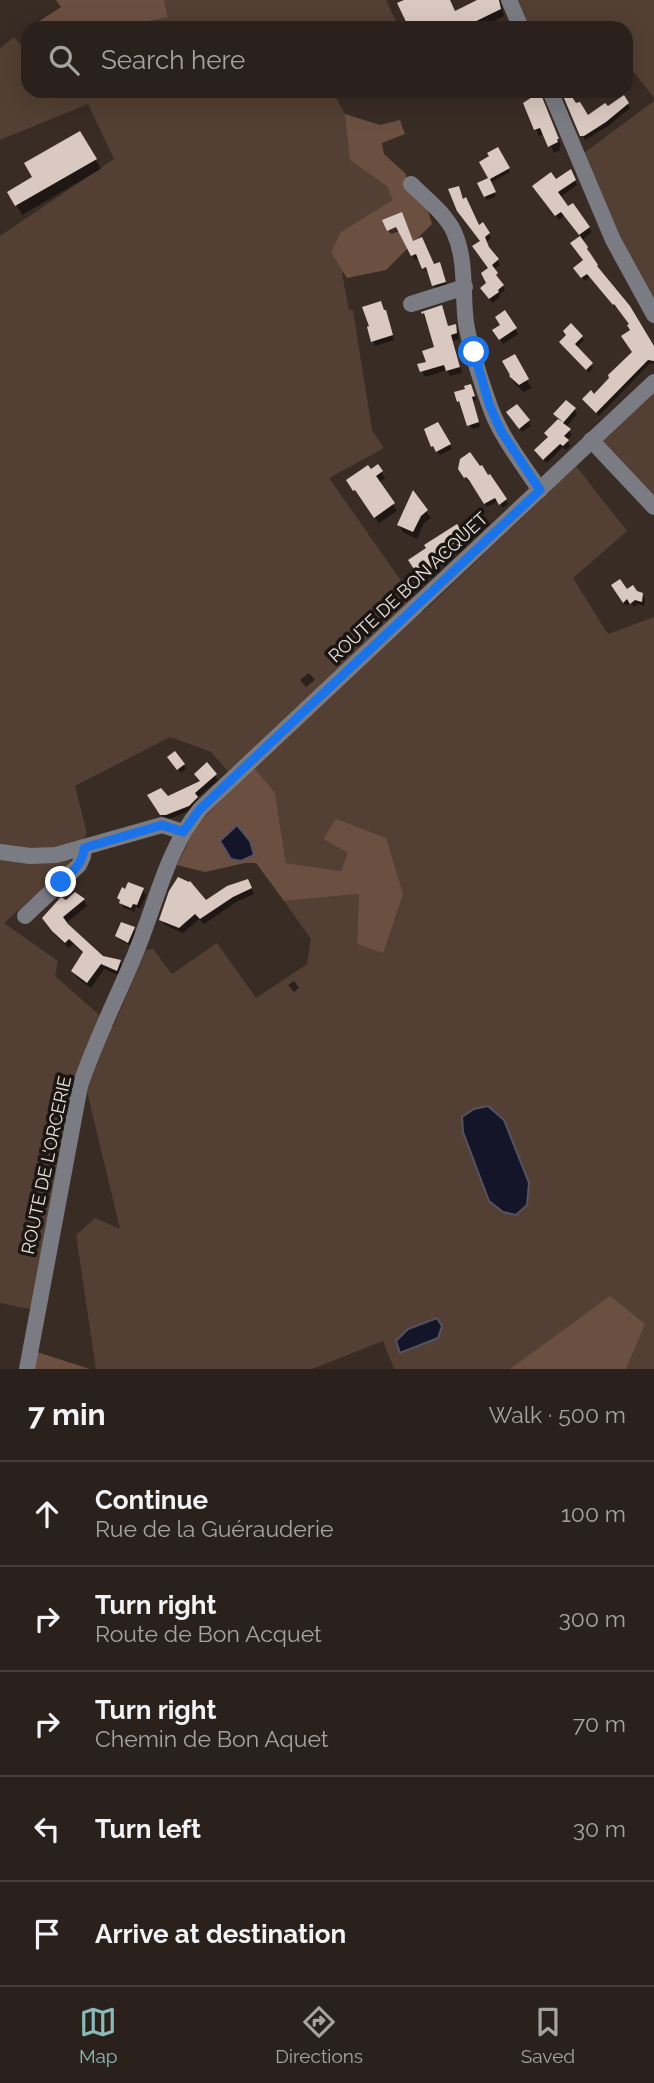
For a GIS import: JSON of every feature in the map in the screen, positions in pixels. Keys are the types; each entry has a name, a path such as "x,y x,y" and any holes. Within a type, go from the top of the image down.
{"street":[{"path":"509,0 518,21"},
{"path":"553,98 613,240 654,315"},
{"path":"411,184 441,214 453,231 465,287 466,323 489,404 501,431 540,490"},
{"path":"411,304 465,287"},
{"name":"ROUTE DE BON ACQUET","path":"186,826 200,809 654,382"},
{"path":"591,440 654,507"},
{"path":"0,852 30,856 56,855 162,825 186,826"},
{"name":"ROUTE DE L'ORCERIE","path":"27,1369 80,1086 91,1052 134,957 186,826"},
{"path":"25,916 79,865 84,848"}],"shaded area":[{"path":"56,0 164,0 168,17 150,21 40,21 61,7"},
{"path":"164,0 386,0 396,21 150,21 168,17"},
{"path":"516,0 654,0 654,98 633,71 633,21 525,21"},
{"path":"14,37 21,46 21,98 336,98 360,136 417,204 376,262 342,273 349,310 353,310 372,430 384,448 329,478 423,612 576,466 627,531 573,578 608,634 654,617 654,1369 394,1369 383,1341 312,1369 96,1369 76,1235 95,1218 120,1229 80,1062 44,1312 0,1303 0,236 114,159 88,104 0,140 0,48","holes":["170,737 211,752 238,783 275,793 286,863 341,871 349,853 323,839 337,819 403,894 357,944 359,894 284,901 311,939 307,964 256,998 217,943 172,974 153,949 146,950 113,1027 55,976 58,961 4,923 65,869 87,833 75,786"]},
{"path":"654,101 654,302 606,211 584,153"},
{"path":"345,114 380,125 400,120 405,134 382,143 384,154 406,174 406,190 427,208 432,224 386,270 347,278 331,252 341,232 393,200 387,186 350,160"},
{"path":"654,392 654,498 602,441"},
{"path":"254,768 275,793 286,863 341,871 348,853 323,839 336,819 386,838 403,894 383,953 357,944 359,894 284,901 256,863 205,872 177,865 197,824"},
{"path":"237,825 250,841 254,855 241,861 231,859 220,841"},
{"path":"488,1106 504,1120 529,1183 527,1205 516,1215 503,1212 489,1201 463,1132 462,1117 474,1109"},
{"path":"610,1296 645,1324 626,1369 510,1369"},
{"path":"437,1318 442,1326 438,1338 400,1353 396,1341 408,1329"},
{"path":"37,1352 90,1369 35,1369"}],"building":[{"path":"404,0 450,0 455,11 477,0 499,0 501,9 476,21 406,21 397,3"},
{"path":"531,98 542,98 558,142 548,147 540,128 534,130 523,103"},
{"path":"564,98 573,98 576,103 580,102 588,115 605,103 608,106 620,98 626,98 629,103 606,122 580,136"},
{"path":"80,131 97,159 15,206 7,192 32,177 24,163"},
{"path":"498,147 510,168 490,179 496,192 484,197 477,183 488,178 479,162 489,156 487,153"},
{"path":"571,169 576,180 558,192 568,206 573,203 590,227 579,235 561,212 555,216 532,186 551,172 556,179"},
{"path":"459,186 463,199 466,197 479,225 483,222 490,233 485,237 499,259 492,265 504,285 489,299 480,288 486,283 481,273 488,268 472,246 480,241 457,211 448,189"},
{"path":"402,212 413,241 422,237 434,264 440,262 446,282 432,286 426,267 422,269 416,254 411,256 396,227 387,231 382,220"},
{"path":"580,236 597,266 630,306 654,346 654,361 648,360 596,413 582,399 591,390 594,394 609,378 608,375 632,352 621,336 630,330 627,325 629,324 587,274 581,278 573,268 583,260 570,243"},
{"path":"381,301 393,335 371,342 362,307"},
{"path":"442,305 448,326 456,324 457,333 451,335 460,367 446,371 444,365 420,372 417,364 426,362 422,351 434,347 424,313 421,312"},
{"path":"505,310 517,328 499,340 492,330 500,325 495,317"},
{"path":"571,323 583,336 575,344 593,363 586,370 559,342 566,335 563,331"},
{"path":"515,354 529,379 519,385 509,376 502,361"},
{"path":"471,384 479,422 467,426 454,392"},
{"path":"566,400 576,408 563,423 571,429 564,436 569,440 563,446 560,444 543,460 534,450 548,437 544,433 558,419 563,422 553,414"},
{"path":"517,404 530,420 519,429 506,412"},
{"path":"438,422 451,444 436,452 433,446 431,447 424,429"},
{"path":"470,452 488,475 490,474 507,499 499,505 495,498 484,504 469,480 464,478 458,469 460,459"},
{"path":"378,464 383,471 376,476 395,503 374,518 346,480 368,465 371,469"},
{"path":"413,490 428,510 421,516 413,532 397,525"},
{"path":"457,524 466,538 431,564 434,568 420,578 408,560 426,548 424,545"},
{"path":"620,579 627,589 633,585 637,591 643,593 642,602 635,600 630,604 627,599 623,603 611,585"},
{"path":"175,751 185,764 177,770 167,757"},
{"path":"207,762 217,774 195,793 198,797 189,806 160,815 147,795 161,788 168,796 200,781 194,774"},
{"path":"178,877 190,881 206,900 227,886 248,879 252,888 200,919 195,914 179,928 159,920 169,891"},
{"path":"128,882 144,888 137,905 133,904 131,908 119,903 117,898 122,887 125,889"},
{"path":"75,892 85,899 63,917 103,956 121,960 117,971 101,964 87,983 71,971 83,952 69,939 65,943 42,918 61,897 66,900"},
{"path":"121,922 135,927 128,943 115,936"}],"route":[{"path":"61,882 79,865 84,848 162,825 183,832 200,809 540,490 501,431 489,404 474,352"}]}
